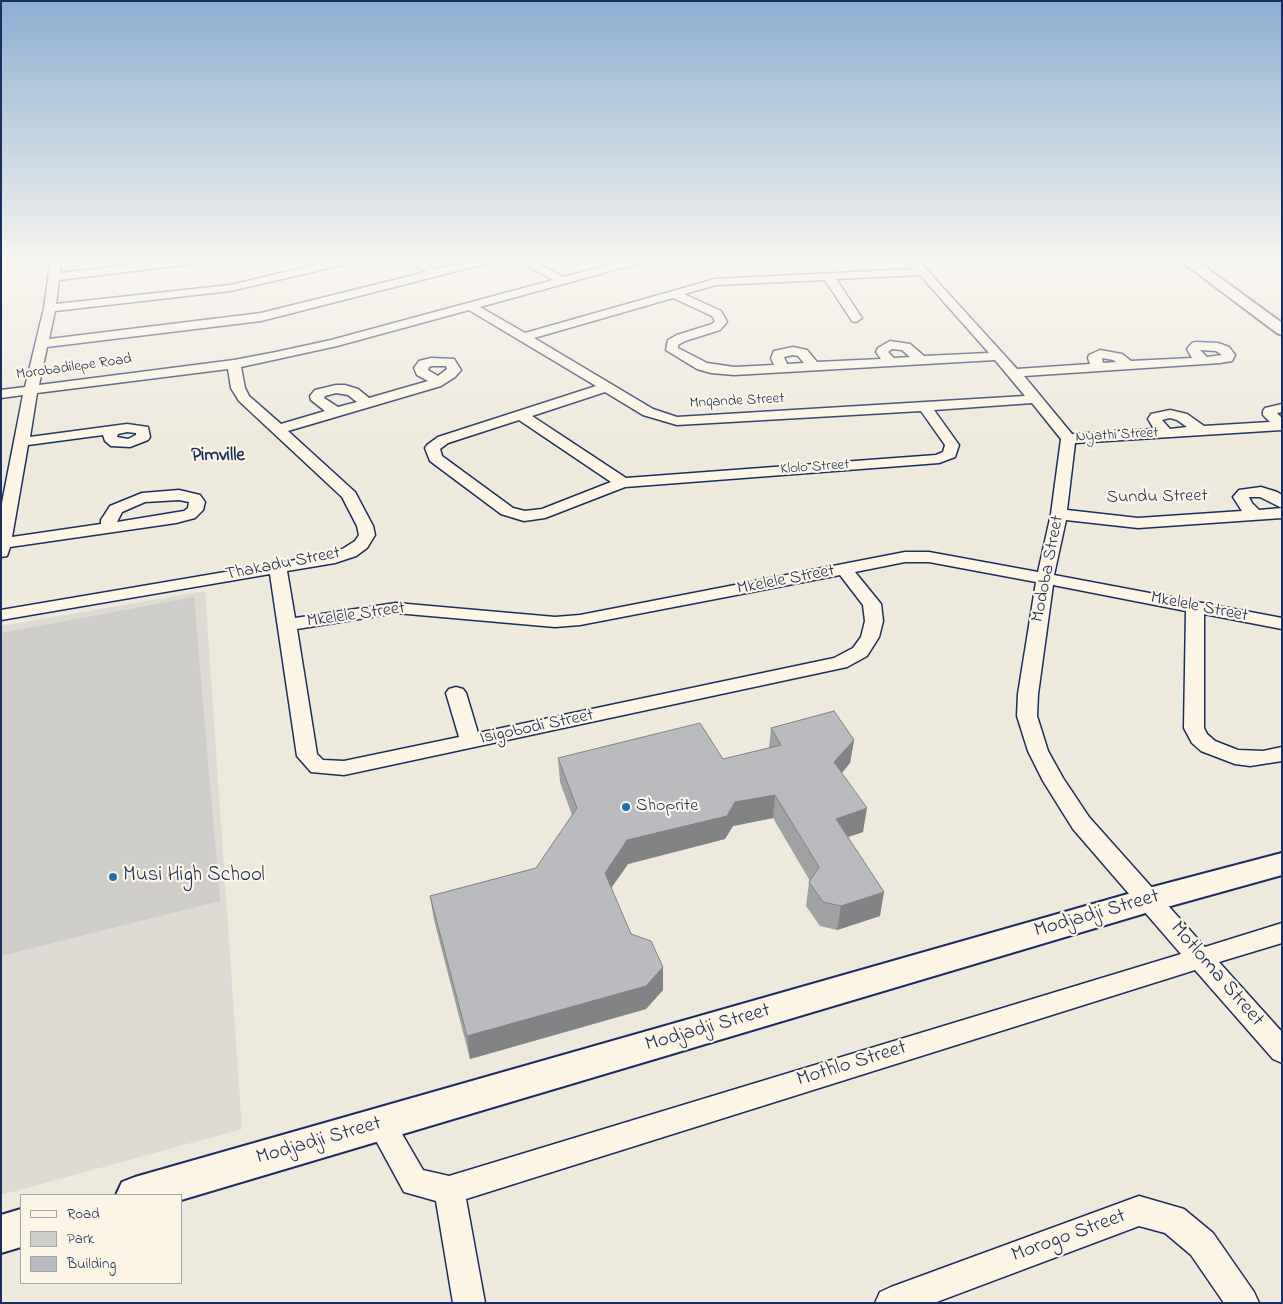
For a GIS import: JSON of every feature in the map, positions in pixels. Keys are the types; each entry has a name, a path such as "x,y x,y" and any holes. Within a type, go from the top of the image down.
{"street":[{"path":"48,319 31,390 2,548 110,527 189,515 195,510 197,502 194,498 179,494 142,498 116,509 109,520 110,527"},
{"path":"42,344 254,319"},
{"name":"Morobadilepe Road","path":"1,394 234,364 308,350 423,319"},
{"name":"Mnqande Street","path":"493,319 648,412 660,417 677,420 699,421 1035,400"},
{"path":"525,337 588,319"},
{"path":"719,319 721,322 716,327 681,338 672,343 672,350 678,355 702,366 716,370 782,368 777,358 779,354 793,351 802,353 813,366 997,356"},
{"path":"964,319 1014,373 1068,439"},
{"path":"1267,319 1282,330"},
{"path":"1014,373 1204,361"},
{"name":"Thakadu Street","path":"1,615 335,558 350,552 361,544 367,535 356,506 349,495 244,398 238,388 234,364"},
{"path":"279,429 438,382"},
{"path":"607,387 443,440 432,448 435,458 507,511 524,516 545,513 623,483"},
{"path":"335,412 318,400 317,396 320,393 345,389 353,392 367,403"},
{"name":"Klolo Street","path":"623,483 939,459 950,454 952,445 925,407"},
{"name":"Nyathi Street","path":"1282,408 1270,411 1270,415 1282,426"},
{"name":"Nyathi Street","path":"1167,434 1158,425 1156,417 1164,414 1176,415 1188,421 1201,432"},
{"path":"521,415 623,483"},
{"name":"Nyathi Street","path":"1068,439 1282,426"},
{"path":"22,442 111,430"},
{"name":"Modoba Street","path":"1068,439 1068,459 1059,514 1045,577 1028,694 1027,716 1038,751 1054,781 1081,823 1149,900"},
{"path":"1255,515 1241,497 1244,493 1261,492 1271,495 1282,503"},
{"name":"Sundu Street","path":"1059,514 1132,523 1282,513"},
{"name":"Mkelele Street","path":"287,626 396,608 555,622 580,620 905,557 929,557 1045,577 1282,624"},
{"name":"Isigobodi Street","path":"278,568 307,756 318,767 344,768 840,663 860,652 870,637 874,621 872,604 845,570"},
{"path":"1195,608 1194,728 1199,738 1208,746 1235,757 1250,759 1282,754"},
{"path":"456,693 470,742"},
{"name":"Modjadji Street","path":"138,1194 1149,900 1282,864"},
{"name":"Motloma Street","path":"1149,900 1282,1051"},
{"path":"1200,958 1282,933"},
{"name":"Mothlo Street","path":"504,1173 1200,958"},
{"path":"381,1124 414,1182 449,1190 504,1173"},
{"path":"449,1190 469,1303"},
{"name":"Morogo Street","path":"891,1303 1139,1211 1174,1220 1202,1244 1244,1303"},
{"path":"1,1234 20,1228"}],"shaded area":[{"name":"Musi High School","path":"205,591 242,1129 1,1195 1,626"}],"green space":[{"path":"194,597 220,901 1,956 1,633"}],"building":[{"path":"834,711 854,740 834,762 867,808 836,819 884,892 841,906 823,902 809,882 819,867 775,795 735,802 727,816 627,840 605,873 631,934 651,941 663,967 646,986 467,1036 430,896 536,868 577,808 558,758 700,723 723,759 781,745 771,728"}],"place":[{"name":"Shoprite","path":"626,807"},
{"name":"Musi High School","path":"113,877"}],"district":[{"name":"Pimville","path":"218,457"}]}
